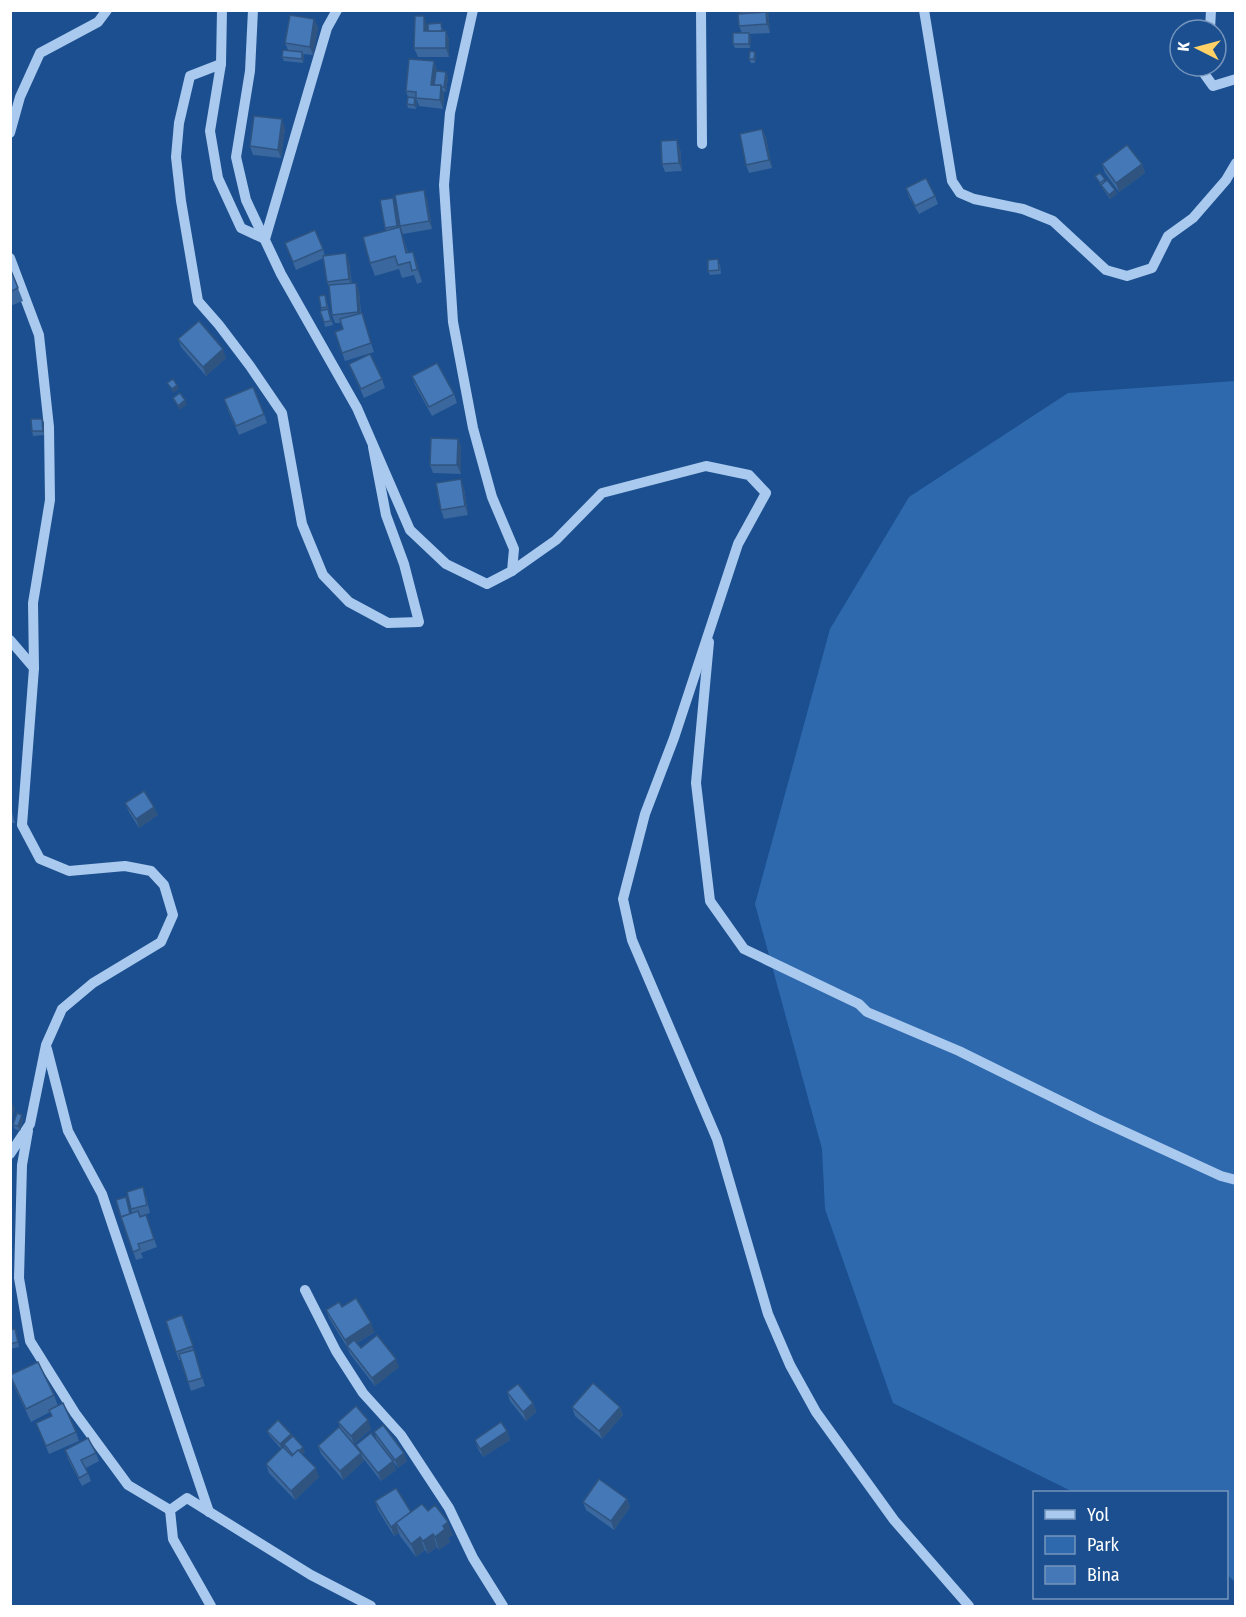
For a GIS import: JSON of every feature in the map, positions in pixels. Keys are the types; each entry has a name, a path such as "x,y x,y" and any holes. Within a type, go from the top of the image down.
{"street":[{"path":"10,134 20,97 40,53 98,22 107,10"},
{"path":"222,10 221,64 210,130 218,178 241,228 265,239"},
{"path":"253,10 250,71 236,157 246,200 281,274 357,408 410,530 446,564 487,584 512,571 555,540 602,493 706,466 749,475 766,493 738,544 674,738 645,814 623,899 632,940 717,1139 768,1314 790,1365 816,1412 894,1520 969,1606"},
{"path":"265,239 327,28 337,10"},
{"path":"473,10 450,113 444,185 445,208 453,322 473,428 492,496 514,549 512,571"},
{"path":"701,10 702,144"},
{"path":"924,10 952,181 960,193 974,200 1023,209 1053,220 1106,270 1127,276 1152,268 1168,236 1193,218 1226,180 1236,162"},
{"path":"221,64 190,76 179,123 176,157 198,301 244,358 282,413 302,524 323,575 349,602 388,623 419,622 404,564 386,515 374,447"},
{"path":"1208,78 1214,86 1236,79"},
{"path":"10,258 39,335 49,427 50,500 33,603 34,668 22,825 40,859 69,871 125,866 151,871 164,885 173,915 161,942 93,983 62,1008 46,1045 22,1165 19,1278 30,1341 75,1413 128,1485 170,1510"},
{"path":"711,623 696,783 710,901 744,949 859,1004 867,1012 959,1051 1097,1119 1221,1176 1236,1180"},
{"path":"10,640 34,668"},
{"path":"46,1045 68,1131 102,1194 209,1512"},
{"path":"10,1154 30,1124"},
{"path":"305,1290 336,1351 363,1393 401,1435 449,1508 473,1558 502,1606"},
{"path":"170,1510 187,1498 311,1575 371,1606"},
{"path":"170,1510 173,1539 211,1606"}],"green space":[{"path":"1235,381 1235,1582 1228,1576 1228,1491 1071,1491 893,1403 825,1209 822,1149 755,904 830,629 909,497 1068,393"}],"building":[{"path":"739,10 766,10 766,11 740,12"},
{"path":"766,12 767,24 739,26 738,14"},
{"path":"290,15 314,19 310,47 285,43"},
{"path":"415,16 424,16 424,31 446,31 446,48 414,48"},
{"path":"441,23 442,31 428,31 428,24"},
{"path":"733,33 749,33 749,44 733,44"},
{"path":"283,50 302,52 302,59 282,57"},
{"path":"750,51 755,52 754,59 749,59"},
{"path":"409,59 434,61 431,85 441,85 440,100 416,98 416,92 406,91"},
{"path":"436,71 446,72 444,87 434,85"},
{"path":"408,97 415,98 414,105 407,104"},
{"path":"254,116 282,119 278,150 250,146"},
{"path":"762,129 769,160 746,165 740,134"},
{"path":"677,140 679,163 662,164 661,141"},
{"path":"1127,145 1142,164 1116,183 1102,164"},
{"path":"1100,173 1105,179 1100,183 1095,176"},
{"path":"926,178 935,196 915,206 906,188"},
{"path":"1107,180 1115,190 1109,195 1101,185"},
{"path":"424,190 429,221 400,226 395,195"},
{"path":"393,198 397,226 385,228 380,200"},
{"path":"400,227 406,253 413,252 417,269 412,271 410,262 398,265 395,256 370,263 363,237"},
{"path":"315,230 323,249 293,262 285,243"},
{"path":"346,253 349,279 327,282 323,256"},
{"path":"718,259 719,270 708,271 708,260"},
{"path":"10,268 18,288 10,292"},
{"path":"356,283 358,312 332,315 329,285"},
{"path":"325,295 327,307 321,308 319,296"},
{"path":"328,309 331,321 324,322 320,311"},
{"path":"362,313 371,343 342,353 335,332 343,329 340,319"},
{"path":"199,321 223,349 203,367 178,339"},
{"path":"370,354 382,379 361,389 349,364"},
{"path":"437,363 454,394 429,407 412,376"},
{"path":"173,379 177,385 172,389 167,383"},
{"path":"253,387 264,414 236,426 224,399"},
{"path":"180,393 185,400 178,406 173,398"},
{"path":"31,419 42,419 43,431 32,431"},
{"path":"431,438 458,439 457,465 430,465"},
{"path":"461,479 465,506 441,510 436,483"},
{"path":"144,791 154,807 136,819 125,803"},
{"path":"17,1113 22,1115 18,1126 13,1125"},
{"path":"143,1187 147,1205 131,1209 127,1192"},
{"path":"126,1197 130,1214 121,1217 116,1200"},
{"path":"138,1211 140,1217 146,1215 154,1239 138,1244 140,1249 133,1252 121,1217"},
{"path":"356,1298 371,1323 345,1340 326,1310 339,1302 342,1307"},
{"path":"182,1315 193,1346 176,1352 166,1321"},
{"path":"15,1329 18,1342 10,1344 10,1330"},
{"path":"377,1335 396,1359 372,1378 347,1346 354,1340 361,1348"},
{"path":"194,1350 202,1378 188,1382 179,1354"},
{"path":"38,1362 54,1395 26,1409 10,1375"},
{"path":"593,1383 620,1407 599,1431 572,1407"},
{"path":"518,1384 533,1403 523,1412 507,1392"},
{"path":"63,1403 76,1432 46,1446 36,1423 52,1416 49,1410"},
{"path":"356,1406 368,1420 351,1436 338,1422"},
{"path":"278,1420 291,1434 280,1444 267,1431"},
{"path":"501,1422 507,1431 480,1449 475,1440"},
{"path":"383,1425 404,1453 395,1460 374,1432"},
{"path":"339,1427 361,1453 340,1471 318,1446"},
{"path":"371,1433 393,1461 378,1473 356,1445"},
{"path":"293,1436 303,1447 293,1455 284,1444"},
{"path":"88,1438 96,1453 81,1460 88,1473 79,1478 65,1450"},
{"path":"283,1447 292,1456 298,1450 316,1468 291,1491 266,1464"},
{"path":"599,1479 627,1499 611,1521 583,1502"},
{"path":"396,1488 411,1512 391,1527 375,1501"},
{"path":"422,1504 428,1511 435,1505 448,1522 443,1526 445,1529 435,1537 433,1534 423,1541 420,1537 411,1544 396,1523"}]}
